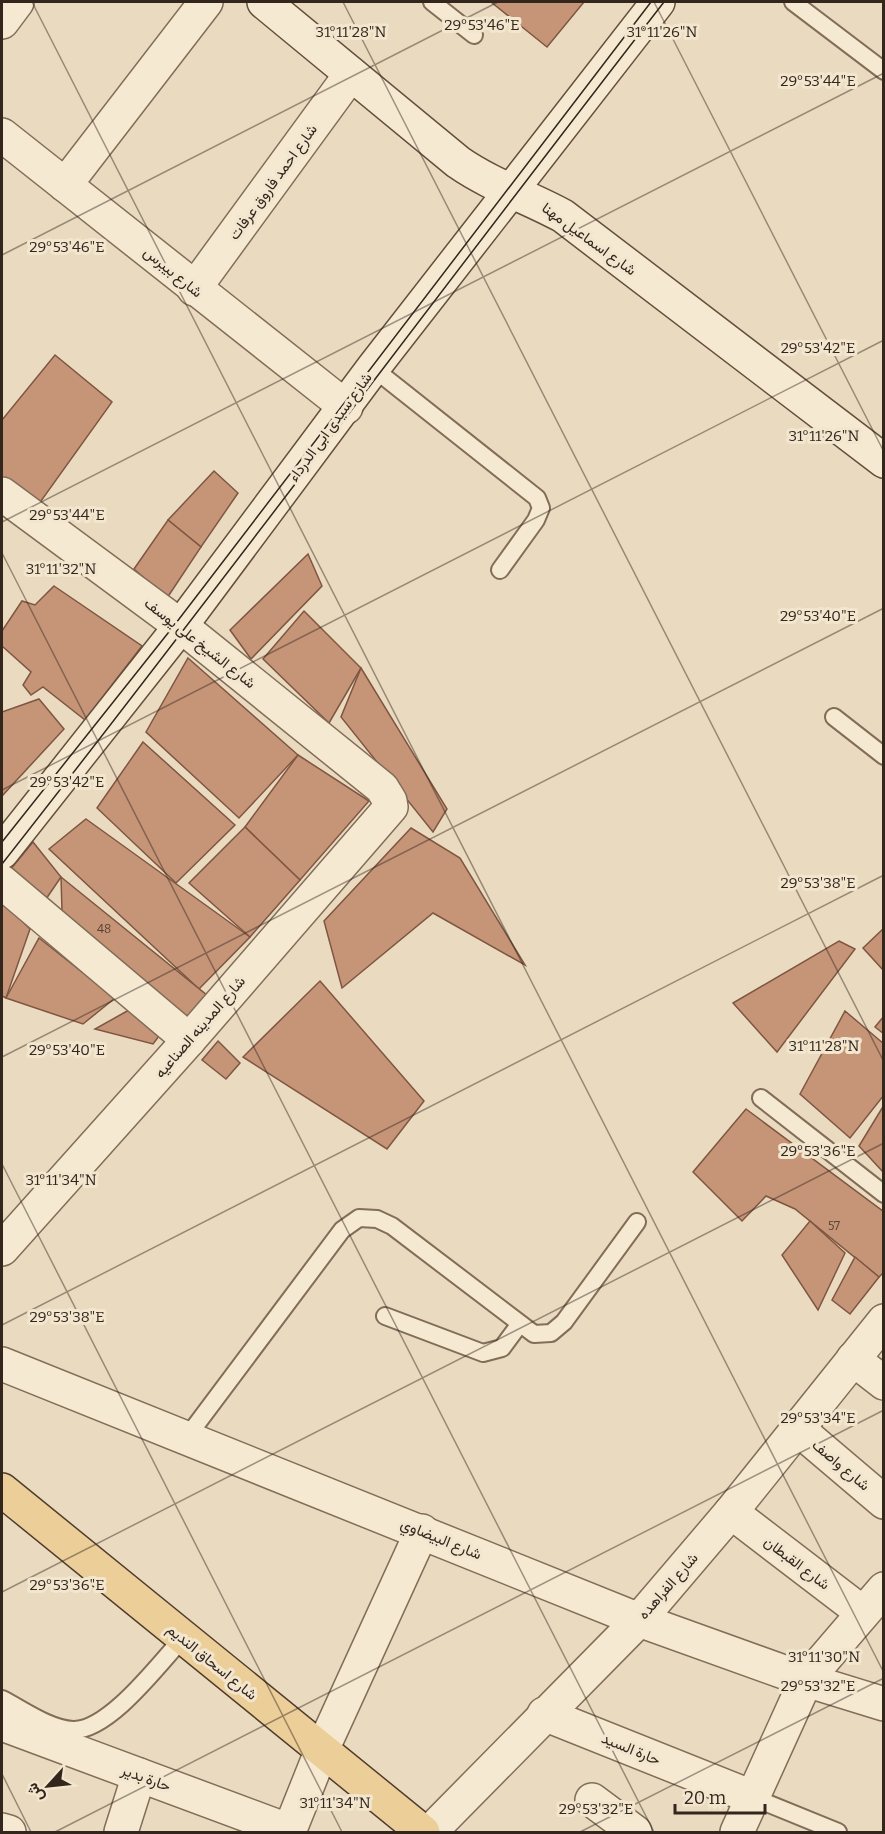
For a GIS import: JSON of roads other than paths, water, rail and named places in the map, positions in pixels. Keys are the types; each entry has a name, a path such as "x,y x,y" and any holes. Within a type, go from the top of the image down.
{"main road":[{"name":"شارع اسحاق النديم","path":"2,1490 423,1833"}],"street":[{"path":"2,22 17,2"},
{"path":"65,186 206,2"},
{"name":"شارع اسماعيل مهنا","path":"264,2 458,162 481,178 533,199 563,216 884,461"},
{"name":"شارع سيدى ابى الدرداء","path":"2,852 180,627 373,368 658,2"},
{"name":"شارع احمد فاروق عرفات","path":"194,289 351,74"},
{"name":"شارع بيبرس","path":"2,135 346,407"},
{"name":"شارع الشيخ على يوسف","path":"2,494 180,627 382,788 390,801"},
{"name":"شارع المدينه الصناعيه","path":"2,1249 189,1040 387,813 390,801"},
{"path":"2,882 189,1040"},
{"name":"شارع الفراهده","path":"430,1833 544,1714 639,1620 731,1512 884,1321"},
{"path":"853,1359 884,1383"},
{"name":"شارع البيضاوي","path":"2,1364 639,1620 806,1680 884,1704"},
{"name":"شارع واصف","path":"798,1429 884,1502"},
{"name":"شارع القبطان","path":"731,1512 873,1601"},
{"path":"289,1832 321,1752 422,1531"},
{"path":"737,1833 806,1680 873,1601"},
{"name":"حارة السيد","path":"544,1714 752,1797"},
{"name":"حارة بدير","path":"2,1724 289,1832"},
{"path":"121,1833 139,1775"},
{"path":"592,1800 635,1833"},
{"path":"2,1830 9,1833"}],"lane":[{"path":"432,2 474,35"},
{"path":"793,2 884,71"},
{"path":"373,368 537,498 541,508 536,520 500,570"},
{"path":"834,717 884,756"},
{"path":"761,1098 884,1194"},
{"path":"187,1437 342,1230 359,1218 377,1219 392,1226 519,1325 534,1334 550,1333 557,1328 637,1222"},
{"path":"385,1316 483,1353 502,1348 519,1325"},
{"path":"2,1699 52,1724 72,1730 93,1726 110,1714 183,1638"},
{"path":"752,1797 838,1833"}],"tram line":[{"path":"2,842 176,623 651,2"},
{"path":"2,864 664,2"}]}
